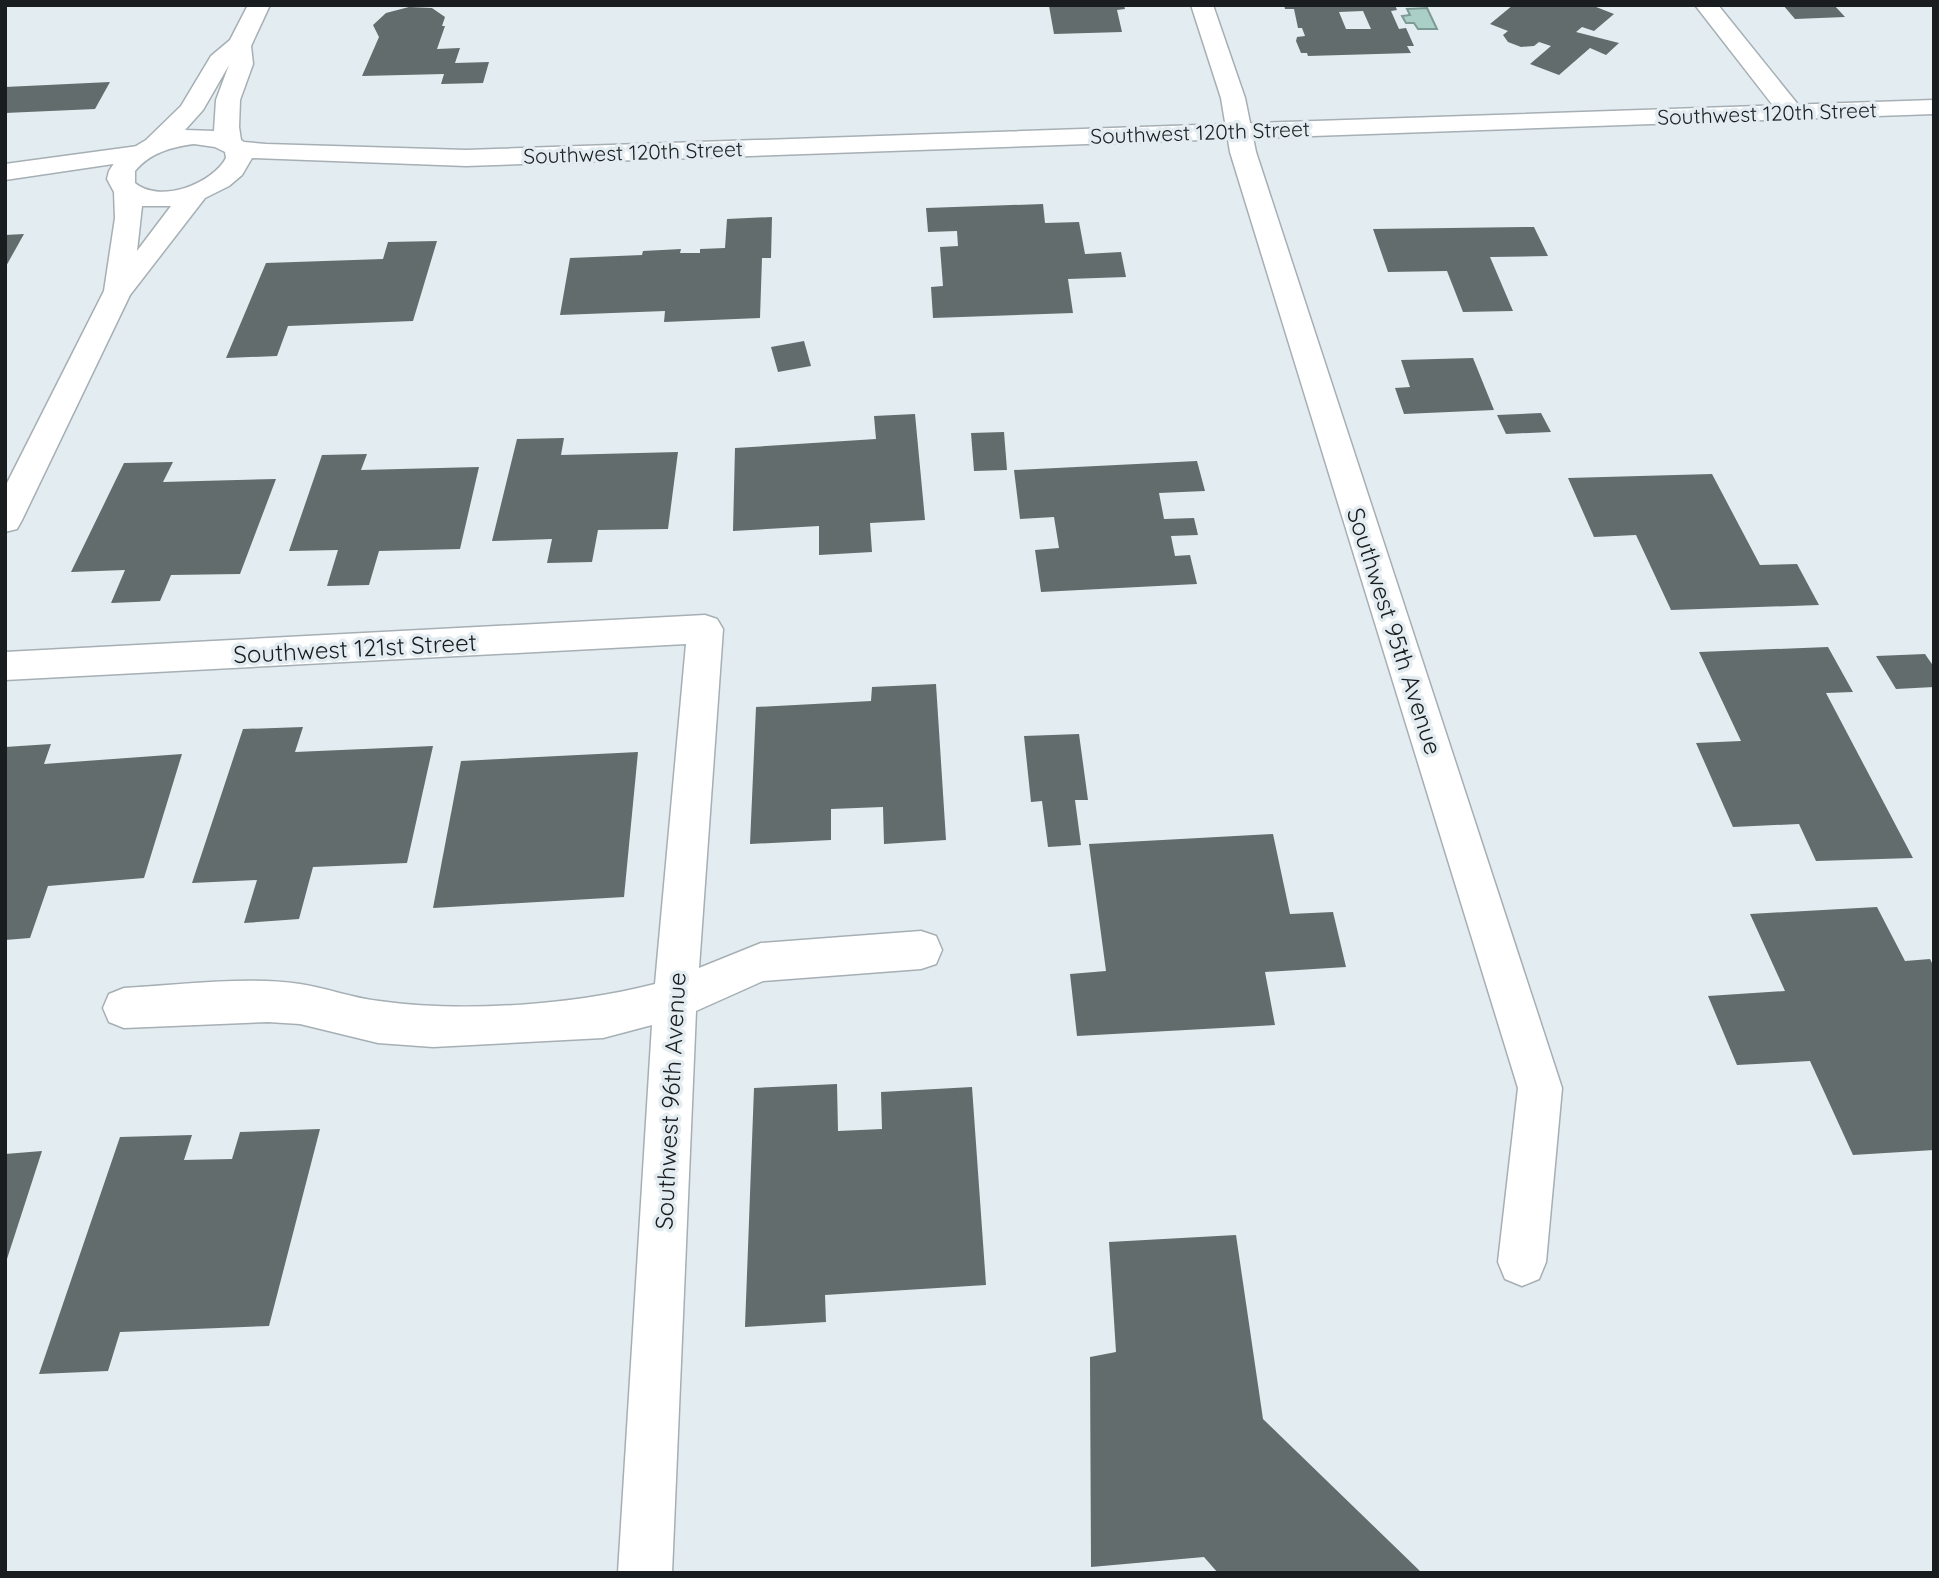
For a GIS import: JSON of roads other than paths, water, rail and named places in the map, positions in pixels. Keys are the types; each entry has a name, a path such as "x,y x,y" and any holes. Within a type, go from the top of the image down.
{"street":[{"path":"118,291 118,265 131,225 120,175 125,164 185,119 219,61 240,44 259,5"},
{"name":"Southwest 95th Avenue","path":"1202,5 1233,98 1243,152 1540,1088 1522,1262"},
{"path":"1706,5 1791,112"},
{"path":"5,520 118,291 146,263 203,191 235,169 239,159 224,118 232,86 244,62 240,44"},
{"name":"Southwest 120th Street","path":"146,149 194,136 285,155 415,154 466,158 1934,107"},
{"path":"5,172 146,149"},
{"name":"Southwest 120th Street","path":"124,189 156,200 260,177 414,167 466,158"},
{"path":"5,180 124,189"},
{"name":"Southwest 121st Street","path":"5,666 705,629"},
{"name":"Southwest 96th Avenue","path":"645,1573 675,999 705,629"},
{"path":"124,1008 243,1001 300,1004 379,1022 445,1026 603,1018 675,999 761,962 921,950"}]}
